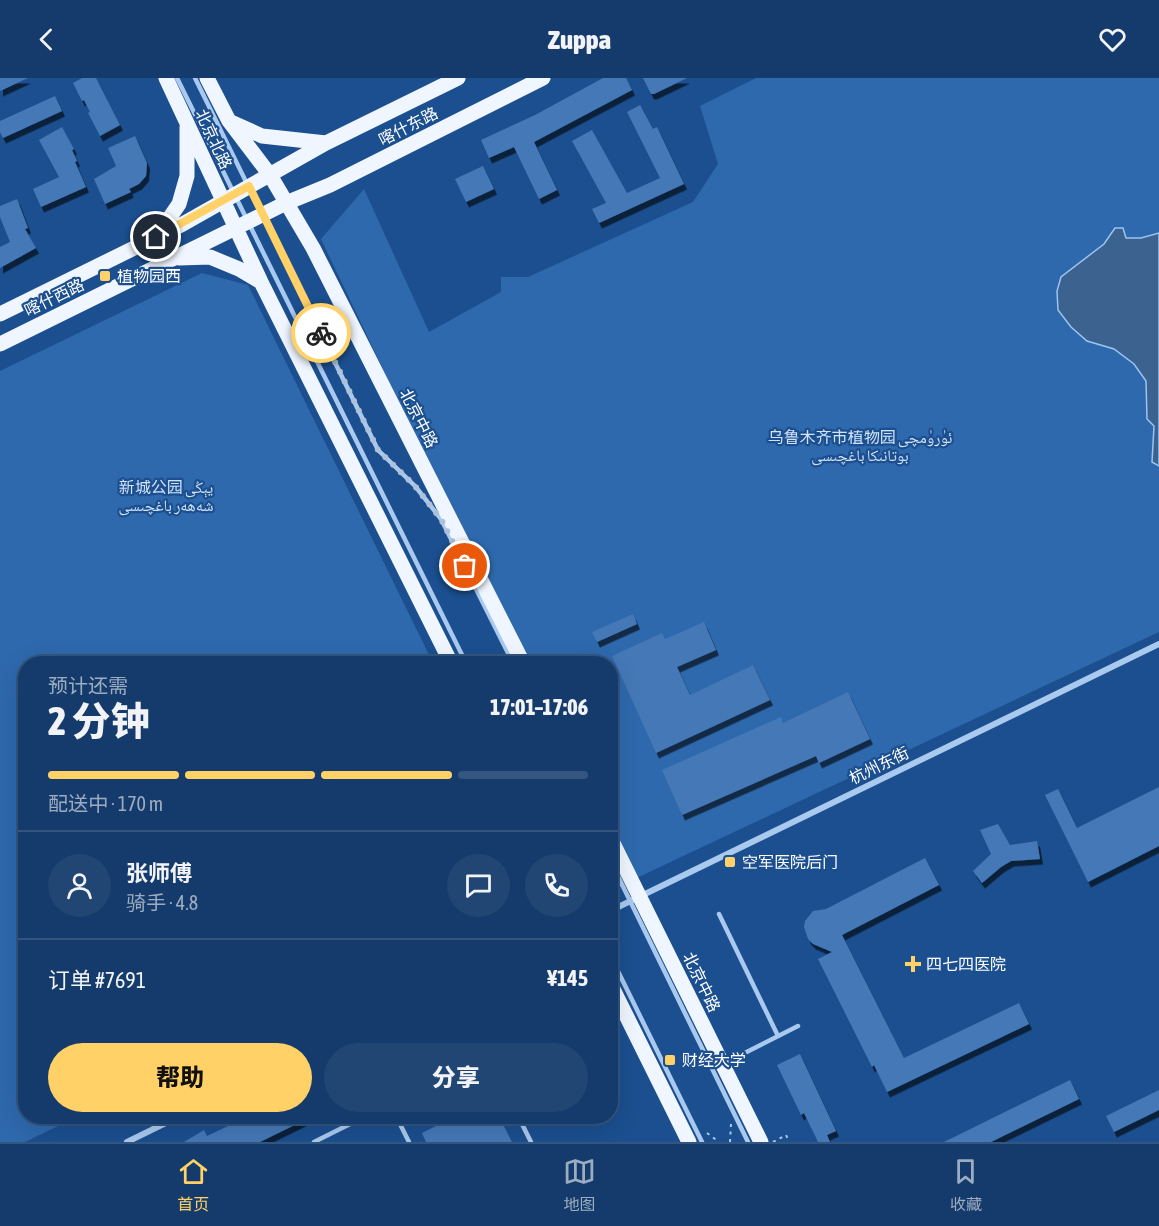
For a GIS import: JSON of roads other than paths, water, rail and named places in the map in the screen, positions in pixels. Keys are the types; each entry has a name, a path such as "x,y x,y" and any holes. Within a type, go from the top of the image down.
{"main road":[{"name":"北京北路","path":"166,78 234,212"},
{"name":"北京北路","path":"207,78 229,121 270,175 283,197"},
{"name":"喀什东路","path":"270,175 326,143 458,78"},
{"name":"喀什东路","path":"283,197 330,185 543,78"},
{"path":"229,121 262,136 326,143"},
{"path":"156,237 178,204 187,176 188,124"},
{"name":"喀什西路","path":"0,344 173,258 234,212 249,186 270,175"},
{"name":"喀什西路","path":"0,314 156,237 234,212 263,214 283,197"},
{"name":"北京中路","path":"283,197 313,248 519,656"},
{"path":"234,212 261,282 448,656"},
{"path":"173,258 210,257 239,269 261,282"},
{"name":"北京中路","path":"618,856 636,899 761,1142"},
{"path":"618,1000 689,1142"}],"street":[{"name":"杭州东街","path":"618,907 1159,644"},
{"path":"127,1142 164,1124"}],"lane":[{"path":"177,78 234,212 462,656"},
{"path":"195,78 378,450 415,486 441,519 510,656"},
{"path":"618,872 636,899 748,1142"},
{"path":"719,914 778,1036"},
{"path":"618,971 702,1142"},
{"path":"723,1065 798,1026"},
{"path":"314,1142 350,1124"},
{"path":"400,1124 409,1142"},
{"path":"522,1124 531,1142"}],"place":[{"name":"植物园西","path":"105,276"},
{"name":"空军医院后门","path":"730,862"},
{"name":"四七四医院","path":"913,964"},
{"name":"财经大学","path":"670,1060"}],"park label":[{"name":"乌鲁木齐市植物园 ئۈرۈمچى بوتانىكا باغچىسى","path":"860,446"},
{"name":"新城公园 يېڭى شەھەر باغچىسى","path":"166,496"}]}
